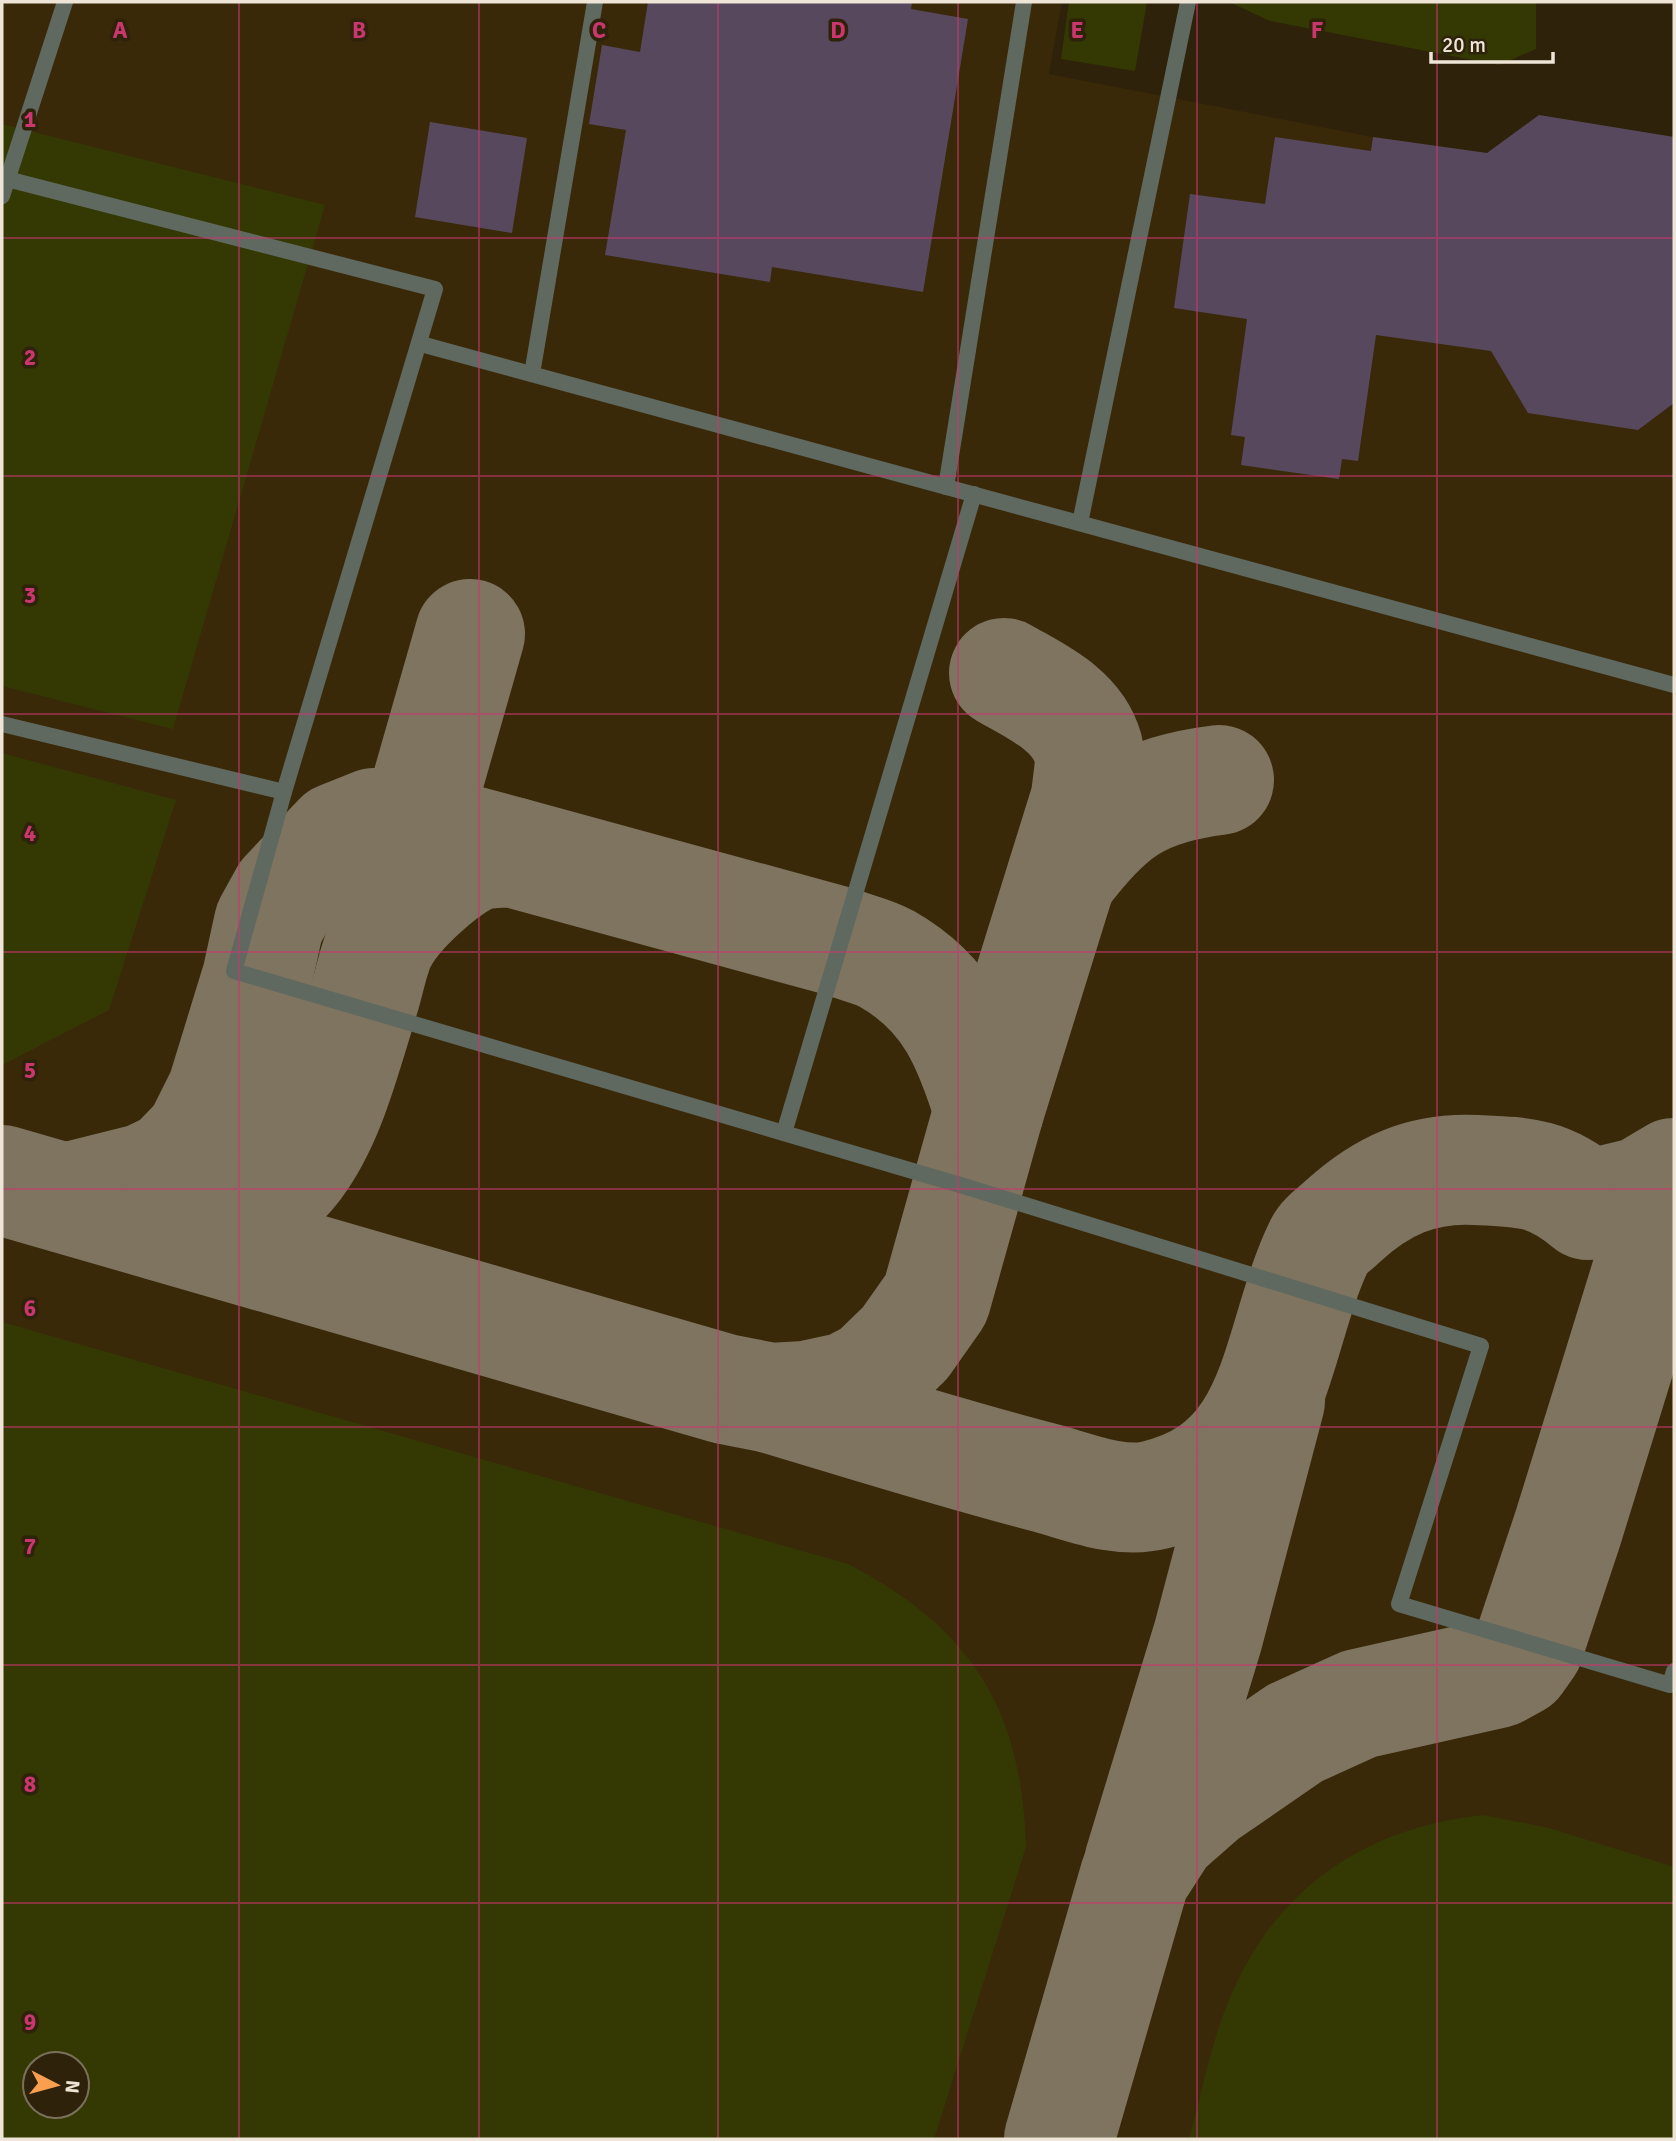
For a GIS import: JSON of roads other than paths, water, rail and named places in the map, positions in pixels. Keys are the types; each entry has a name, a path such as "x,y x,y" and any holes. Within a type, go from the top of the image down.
{"lane":[{"path":"2,196 65,2"},
{"path":"532,374 595,2"},
{"path":"946,487 1024,2"},
{"path":"1080,523 1188,2"},
{"path":"7,179 435,289 421,344 284,792 234,971 784,1133 1481,1346 1399,1604 1670,1685 1674,1671"},
{"path":"421,344 1674,685"},
{"path":"784,1133 974,495"},
{"path":"2,724 284,792"}]}
